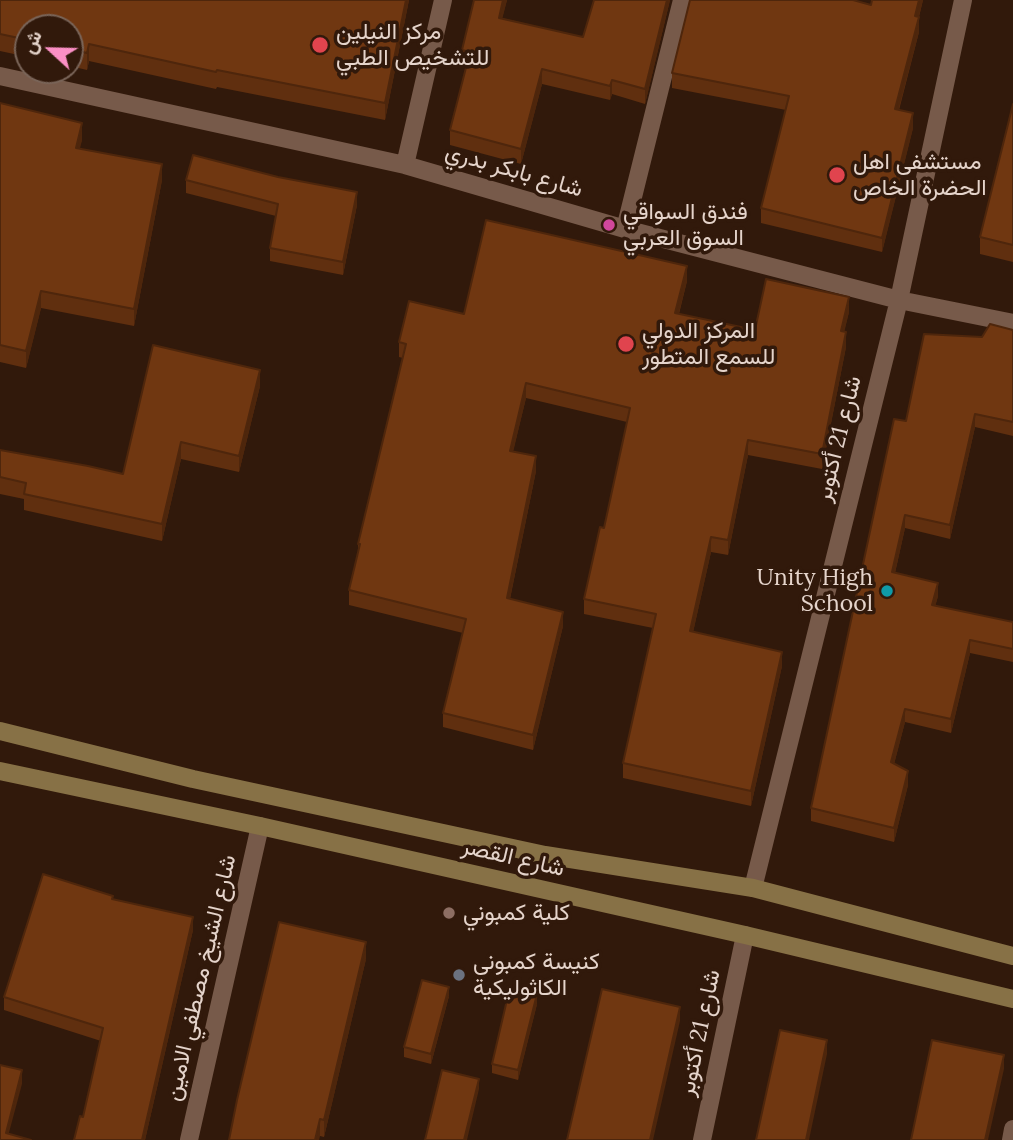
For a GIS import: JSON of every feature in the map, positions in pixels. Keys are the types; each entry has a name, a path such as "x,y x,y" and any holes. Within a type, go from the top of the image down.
{"main road":[{"name":"شارع القصر","path":"0,731 193,779 545,855 753,888 1013,956"},
{"name":"شارع القصر","path":"0,771 260,826 746,935 1013,999"}],"street":[{"path":"405,165 443,0"},
{"path":"625,229 682,0"},
{"name":"شارع 21 أكتوبر","path":"753,888 899,300 963,0"},
{"name":"شارع بابكر بدري","path":"0,76 405,165 625,229 899,300 1013,323"},
{"name":"شارع الشيخ مصطفي الامين","path":"189,1140 260,826"},
{"name":"شارع 21 أكتوبر","path":"702,1140 746,935"},
{"path":"1011,1140 1013,1129"}],"building":[{"path":"0,0 406,0 385,103 217,70 216,72 89,44 87,53 84,52 84,14 14,14 14,37 0,34"},
{"path":"474,0 503,0 499,18 583,37 594,0 667,0 645,89 612,80 610,86 542,69 521,149 450,130 470,52 462,50"},
{"path":"690,0 853,0 871,5 872,0 919,0 915,16 919,17 895,109 913,113 882,238 761,208 789,96 672,73"},
{"path":"0,103 82,123 76,148 162,164 134,309 41,291 26,351 0,345"},
{"path":"1013,104 1013,245 980,237"},
{"path":"193,155 278,177 357,192 343,262 270,248 278,204 186,180"},
{"path":"486,220 687,266 675,313 755,330 766,279 849,297 841,331 846,332 822,454 748,440 728,540 711,537 690,631 782,652 751,791 623,763 656,614 584,599 600,527 604,528 630,408 526,383 510,451 536,456 507,598 563,612 533,735 443,713 466,619 349,590 406,344 399,342 409,301 464,314"},
{"name":"Unity High School","path":"990,324 1013,330 1013,422 975,414 950,525 905,515 892,572 938,583 932,605 1013,622 1013,649 970,640 951,719 905,709 891,762 908,771 894,828 811,808 894,419 906,421 924,334 982,337"},
{"path":"153,345 260,370 239,456 181,442 162,524 24,494 26,483 0,477 0,450 123,474"},
{"path":"43,874 113,896 112,899 193,917 142,1140 74,1140 80,1116 83,1117 103,1028 4,997"},
{"path":"279,922 366,942 324,1120 320,1119 315,1140 229,1140 237,1100"},
{"path":"422,980 449,987 431,1054 404,1047"},
{"path":"510,987 537,994 518,1070 492,1064"},
{"path":"602,989 680,1007 650,1140 567,1140"},
{"path":"780,1030 827,1040 806,1140 756,1140"},
{"path":"932,1040 1004,1055 985,1140 911,1140"},
{"path":"0,1065 22,1070 6,1133 31,1140 0,1140"},
{"path":"442,1070 479,1079 464,1140 425,1140"}],"place":[{"name":"مركز النيلين للتشخيص الطبي","path":"320,45"},
{"name":"مستشفى اهل الحضرة الخاص","path":"837,175"},
{"name":"فندق السواقي السوق العربي","path":"609,225"},
{"name":"المركز الدولي للسمع المتطور","path":"626,344"},
{"name":"Unity High School","path":"887,591"},
{"name":"كلية كمبوني","path":"449,913"},
{"name":"كنيسة كمبوني الكاثوليكية","path":"459,975"}]}
